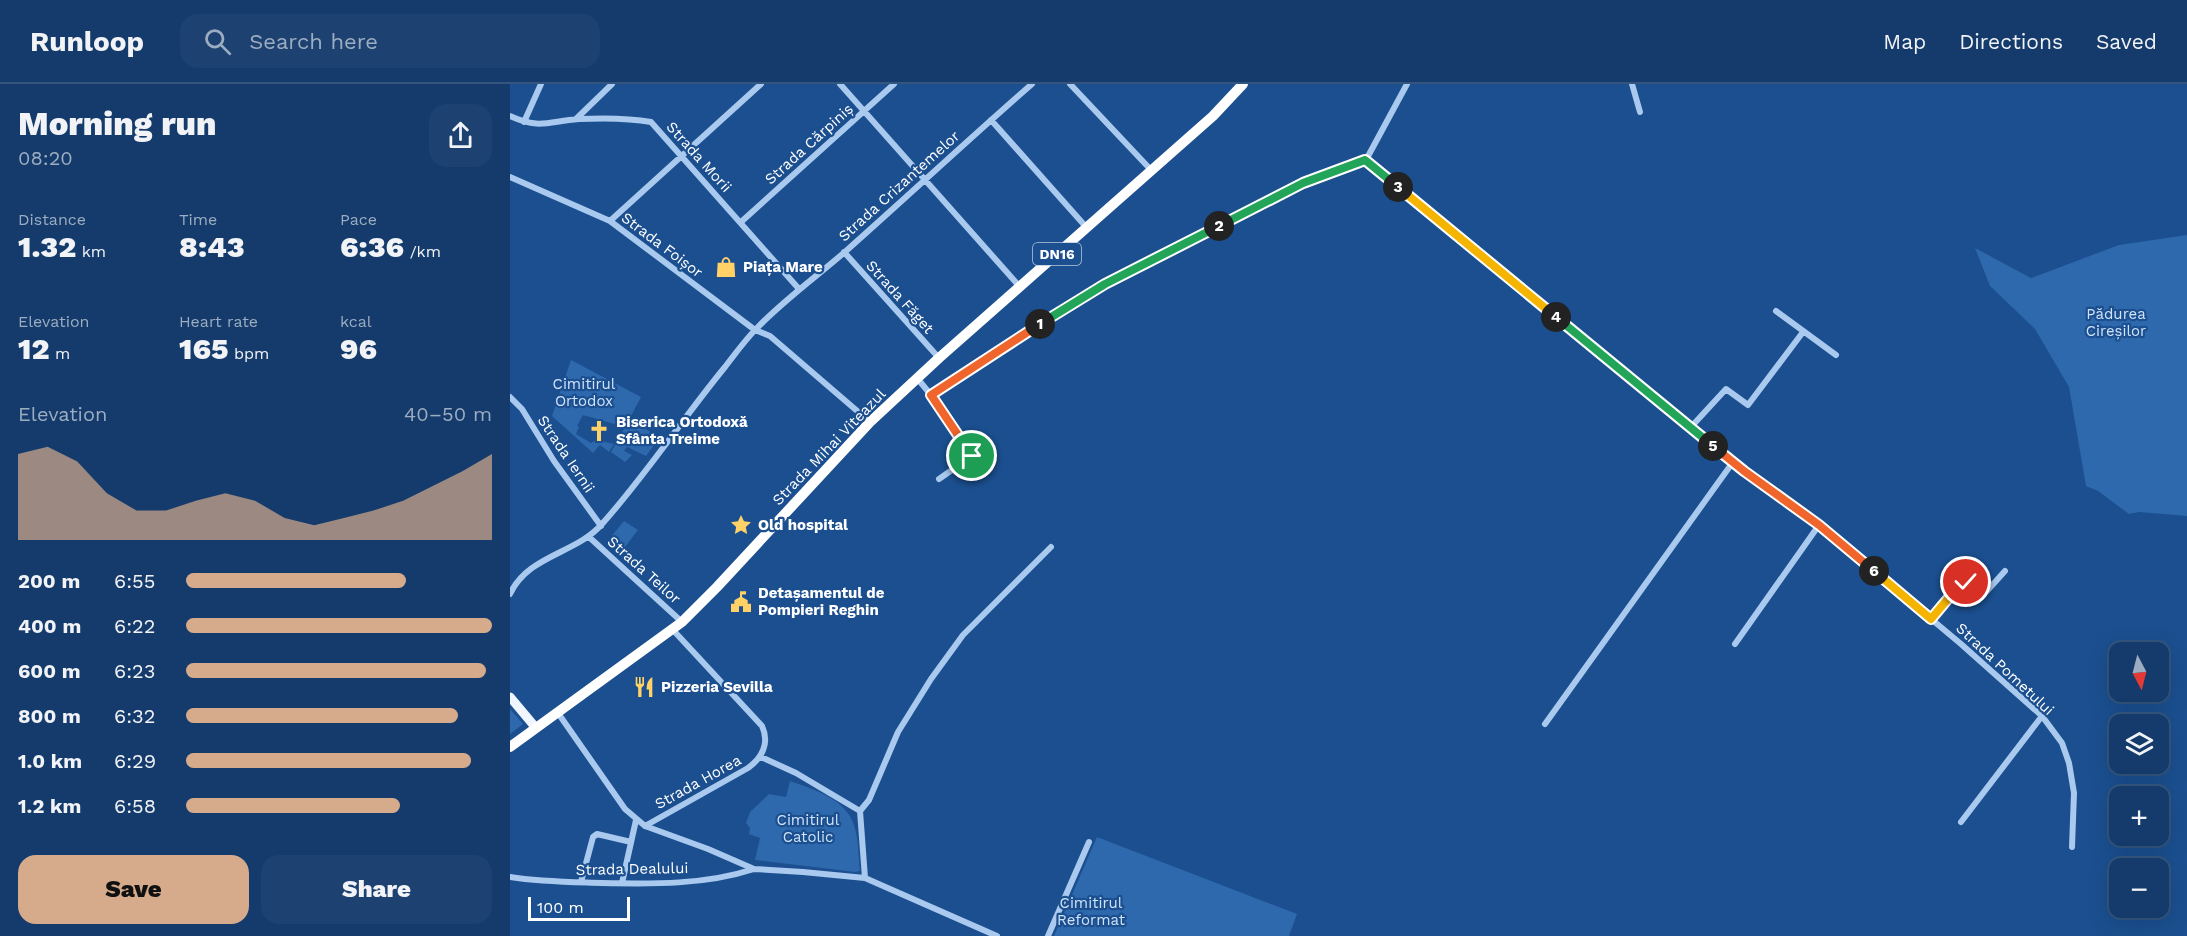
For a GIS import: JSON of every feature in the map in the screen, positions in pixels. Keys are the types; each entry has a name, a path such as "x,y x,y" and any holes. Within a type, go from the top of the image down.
{"highway":[{"name":"Strada Mihai Viteazul","path":"510,747 682,622 870,422 939,358 1214,116 1243,84"}],"main road":[{"path":"510,697 536,728"}],"street":[{"path":"524,122 541,84"},
{"path":"576,119 612,84"},
{"path":"610,221 761,84"},
{"path":"840,84 1020,287"},
{"name":"Strada Cărpiniș","path":"741,222 894,84"},
{"name":"Strada Crizantemelor","path":"510,594 520,579 546,557 589,537 601,526 630,491 687,413 755,330 1032,84"},
{"path":"1070,84 1152,171"},
{"path":"931,395 1070,304 1105,284 1303,183 1365,160 1407,84"},
{"path":"1632,84 1640,112"},
{"name":"Strada Morii","path":"510,116 524,122 545,124 576,119 651,122 799,290"},
{"path":"991,120 1087,228"},
{"name":"Strada Pometului","path":"1365,160 1732,462 1819,525 2042,716 2062,743 2069,763 2074,793 2072,847"},
{"name":"Strada Foișor","path":"510,177 610,221 755,330 770,336 870,422"},
{"name":"Strada Făget","path":"844,252 939,358"},
{"path":"1776,311 1836,355"},
{"path":"1691,427 1726,390 1748,405 1803,332"},
{"path":"917,378 972,456 939,479"},
{"name":"Strada Iernii","path":"510,397 522,409 554,461 601,526"},
{"path":"1545,724 1732,462"},
{"path":"1735,644 1819,525"},
{"name":"Strada Teilor","path":"589,537 682,622"},
{"path":"865,878 860,811 869,800 898,732 931,679 963,635 1051,547"},
{"path":"1931,619 1962,582 1986,592 2006,571"},
{"name":"Strada Horea","path":"645,826 748,768 761,757 766,735 762,726 672,630"},
{"path":"558,713 625,809 645,826 754,869 865,878 997,936"},
{"path":"1961,822 2042,716"},
{"name":"Strada Horea","path":"761,757 796,773 860,811"},
{"path":"622,884 636,820"},
{"path":"581,882 592,837 597,834 630,842"},
{"path":"1048,936 1089,842"},
{"name":"Strada Dealului","path":"510,877 550,882 622,884 729,877 754,869"}],"green space":[{"name":"Pădurea Cireșilor","path":"2187,235 2187,516 2139,512 2129,514 2098,491 2086,486 2069,387 2035,329 1990,286 1975,248 2031,278 2119,245"},
{"name":"Cimitirul Ortodox","path":"571,360 641,397 629,420 660,437 646,456 627,447 624,451 632,455 625,462 611,452 625,427 583,415 577,426 579,427 576,434 591,443 596,440 614,444 609,452 600,445 593,453 552,416"},
{"path":"624,521 638,530 622,551 609,539"},
{"path":"510,709 523,724 510,734"},
{"name":"Cimitirul Catolic","path":"790,781 825,795 841,805 847,812 856,832 860,871 755,860 760,838 749,834 750,828 746,823 750,812 769,794 786,797"},
{"name":"Cimitirul Reformat","path":"1097,837 1297,914 1289,936 1054,936"}],"place":[{"name":"Piața Mare","path":"726,267"},
{"name":"Biserica Ortodoxă Sfânta Treime","path":"599,431"},
{"name":"Old hospital","path":"741,525"},
{"name":"Detașamentul de Pompieri Reghin","path":"741,602"},
{"name":"Pizzeria Sevilla","path":"644,687"}],"route":[{"path":"972,456 931,395 1070,304 1105,284 1303,183 1365,160 1732,462 1819,525 1931,619 1962,582 1966,582"}]}
